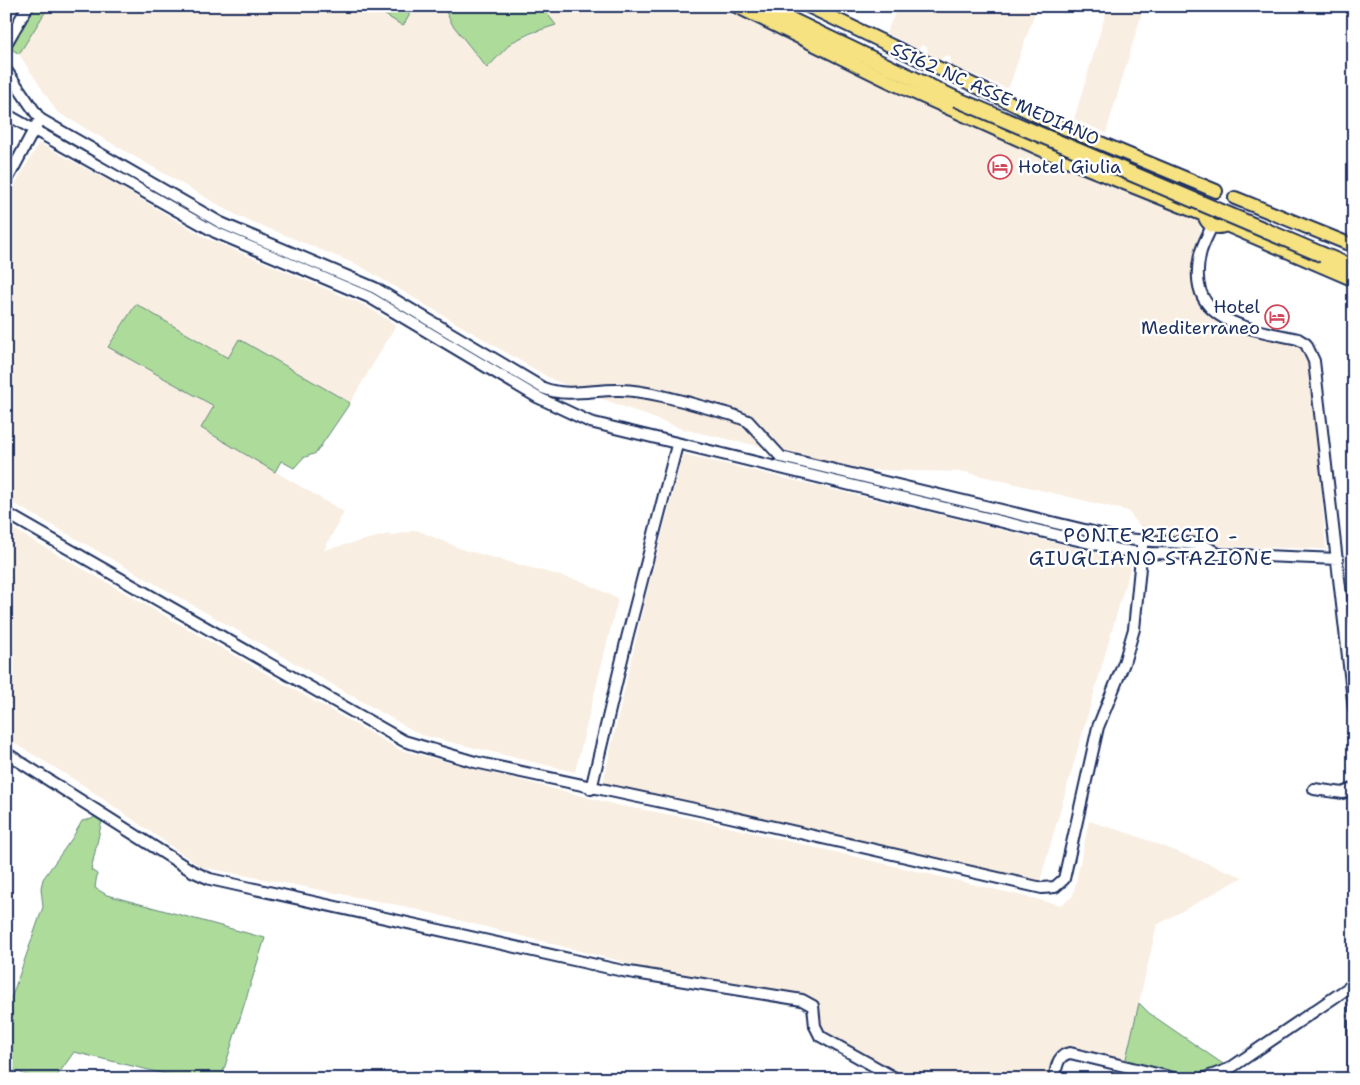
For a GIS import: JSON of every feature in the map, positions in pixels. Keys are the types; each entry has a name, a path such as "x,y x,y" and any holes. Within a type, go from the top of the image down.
{"highway":[{"name":"SS162 NC ASSE MEDIANO","path":"762,6 958,95 1354,268"},
{"name":"SS162 NC ASSE MEDIANO","path":"782,6 958,95 1184,185 1354,258"}],"main road":[{"path":"736,6 896,85 1021,140 1204,213 1212,226 1217,228 1228,223 1354,280"},
{"path":"808,6 1057,125 1214,192 1225,190 1236,200 1354,246"}],"street":[{"path":"6,44 28,6"},
{"path":"6,70 40,119 221,223 375,288 551,391 620,390 638,392 733,415 748,421 781,457 1122,539 1202,544 1218,554"},
{"path":"6,114 215,232 369,297 554,406 590,422 677,445 1119,550 1141,553 1338,559"},
{"path":"6,182 40,119"},
{"path":"1212,226 1200,254 1198,277 1201,298 1211,310 1229,322 1298,339 1306,344 1314,361 1354,709"},
{"path":"592,788 626,638 677,445"},
{"path":"6,513 404,741 456,757 714,813 1042,888 1055,887 1064,879 1098,728 1124,663 1134,629 1142,541"},
{"path":"6,753 200,875 623,971 802,1000 813,1006 820,1036 897,1079"},
{"path":"1314,789 1343,793 1354,788"},
{"path":"1202,1079 1229,1069 1354,984"},
{"path":"1354,1004 1354,1078"},
{"path":"1054,1079 1058,1060 1065,1054 1070,1053 1178,1079"}],"shaded area":[{"path":"48,6 371,6 403,25 409,11 409,6 443,6 452,24 487,67 512,42 555,25 541,6 723,6 919,102 1199,221 1201,234 1191,271 1193,291 1198,304 1210,318 1222,325 1296,345 1307,353 1311,364 1326,549 1214,546 1203,538 1148,536 1128,511 965,472 868,470 682,429 553,380 358,265 238,216 57,112 19,54"},
{"path":"898,6 1037,6 1009,87 1006,88 950,65 951,58 946,55 939,60 927,54 927,47 922,45 918,49 886,33"},
{"path":"1108,6 1144,6 1106,133 1074,119"},
{"path":"39,143 118,186 206,238 364,305 396,325 350,403 239,339 228,358 136,304 108,346 214,406 201,428 344,512 324,550 389,534 390,536 417,530 464,550 584,582 618,599 575,772 421,735 6,499 6,200"},
{"path":"683,454 1132,561 1040,881 603,783 645,600"},
{"path":"6,525 400,750 617,805 694,819 1061,905 1073,896 1089,821 1131,834 1243,877 1157,925 1125,1063 1064,1048 1058,1052 1051,1079 903,1079 823,1035 819,1028 817,1004 805,993 758,990 646,970 616,960 403,906 201,867 83,785 6,738"}],"green space":[{"path":"35,6 49,6 19,54 10,48"},
{"path":"371,6 409,6 409,16 403,26"},
{"path":"443,6 541,6 556,25 531,33 512,42 487,68 452,24"},
{"path":"136,304 228,358 239,339 350,403 316,453 303,458 294,468 281,461 275,472 201,428 214,406 108,347"},
{"path":"96,814 103,816 91,870 97,874 95,888 107,895 265,938 221,1079 186,1079 74,1052 55,1079 36,1079 6,1067 6,1001 12,996 43,907 41,888 43,879 82,821 92,819"},
{"path":"1139,1003 1149,1013 1226,1066 1199,1077 1190,1077 1125,1063"}],"place":[{"name":"Hotel Giulia","path":"1000,167"},
{"name":"Hotel Mediterraneo","path":"1277,317"}],"district":[{"name":"PONTE RICCIO - GIUGLIANO STAZIONE","path":"1151,546"}]}
